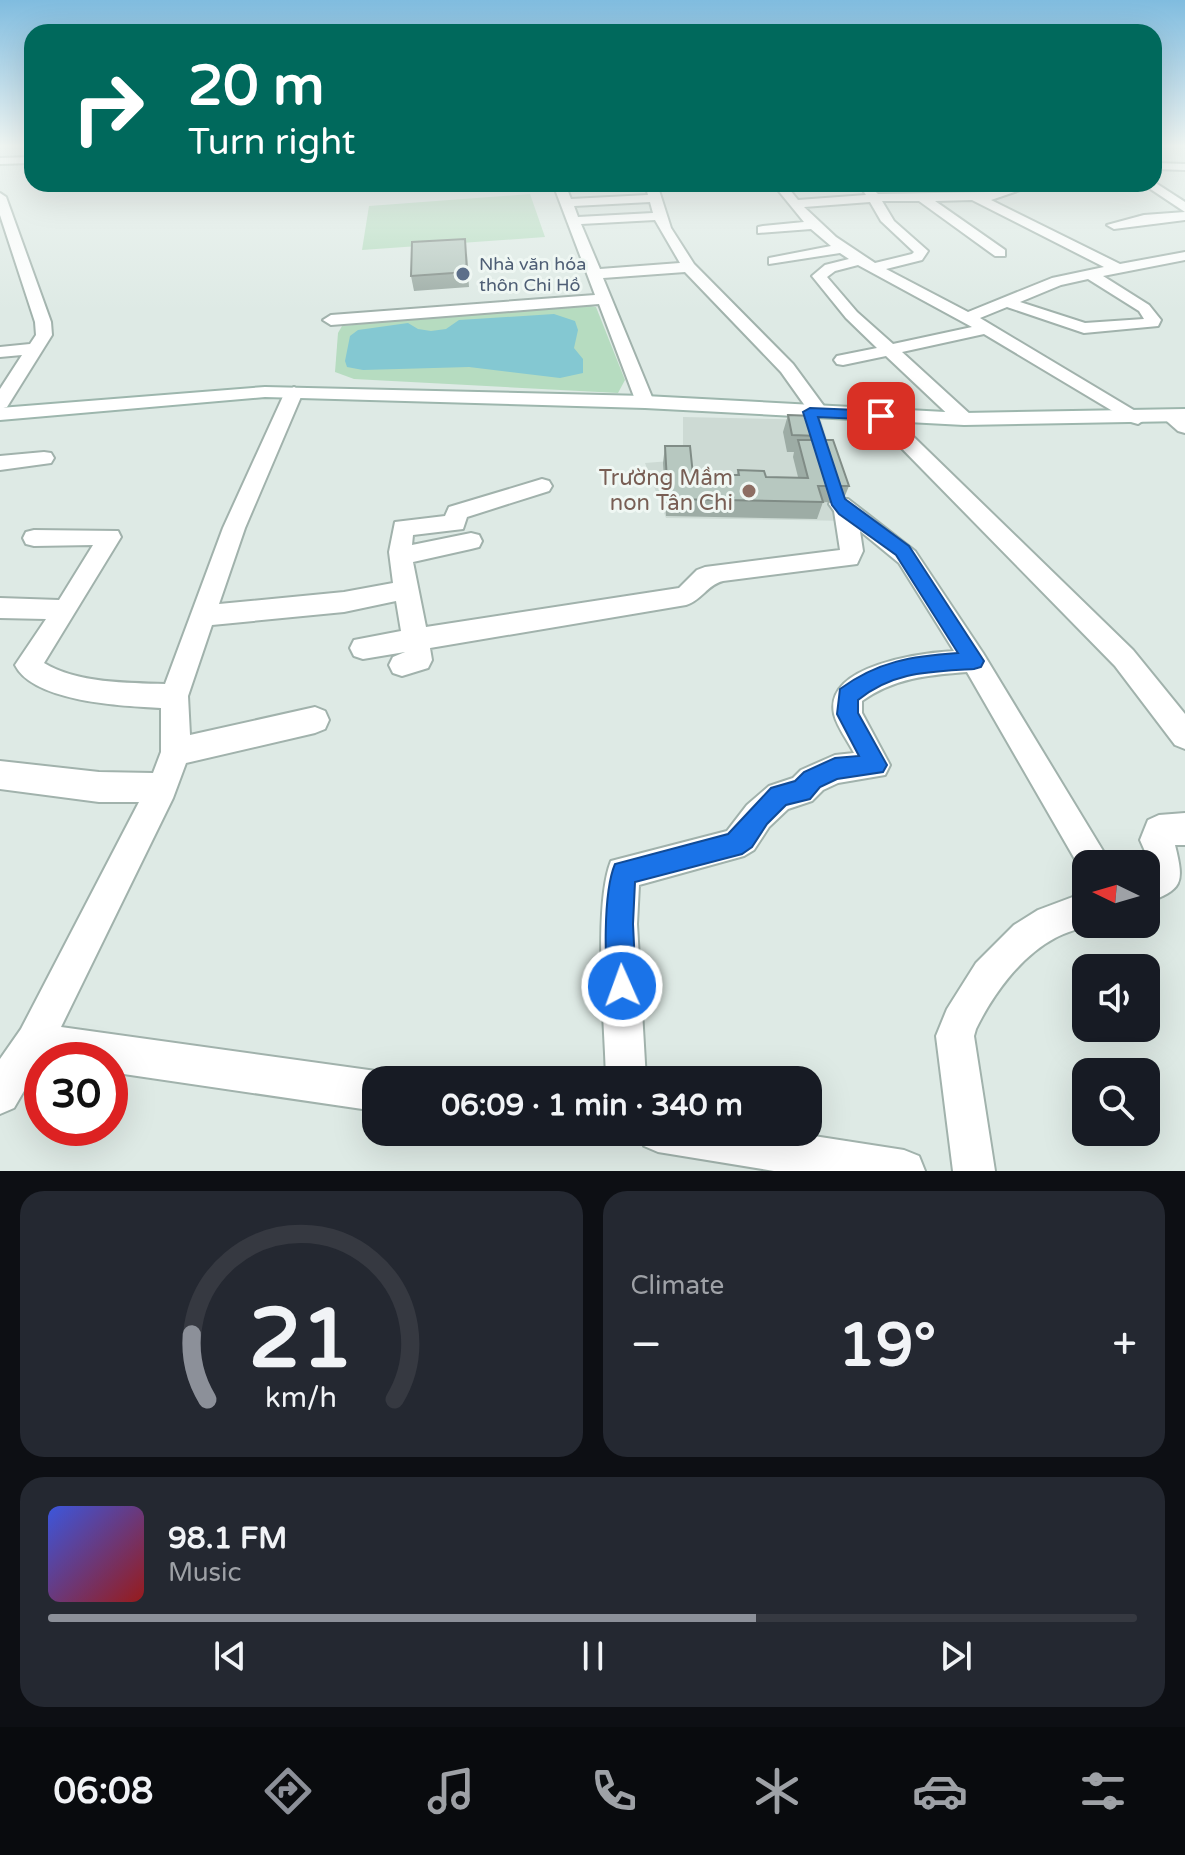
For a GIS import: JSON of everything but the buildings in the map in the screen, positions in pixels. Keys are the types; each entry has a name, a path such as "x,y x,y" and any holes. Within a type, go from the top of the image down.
{"street":[{"path":"0,403 44,335 43,322 1,201"},
{"path":"584,201 567,203 645,402"},
{"path":"656,201 659,216 689,267 787,368 815,412 819,442"},
{"path":"792,201 812,225 867,264 967,318 1138,418"},
{"path":"795,204 840,201"},
{"path":"876,201 879,210 921,253 917,257 830,268 819,276 847,312 941,393 964,419"},
{"path":"927,201 1000,253"},
{"path":"983,201 1116,268"},
{"path":"575,221 659,216"},
{"path":"1114,225 1185,216"},
{"path":"763,230 812,225"},
{"path":"774,261 842,248"},
{"path":"967,318 1057,281 1185,256"},
{"path":"596,274 689,267"},
{"path":"1006,302 1084,328 1152,323 1144,308 1089,274"},
{"path":"331,320 606,299"},
{"path":"843,360 986,329"},
{"path":"0,352 35,349"},
{"path":"34,1042 162,788 176,752 174,696 234,528 294,392"},
{"path":"0,414 206,395 294,392 645,402 964,419 1180,419"},
{"path":"881,416 1124,658 1185,736"},
{"path":"0,463 44,458"},
{"path":"402,665 419,660 400,556 403,528 455,523 457,512 542,486"},
{"path":"833,486 837,501 845,510 902,550 974,661 1087,850"},
{"path":"363,648 686,596 705,576 723,572 849,558 852,551 845,510"},
{"path":"34,538 110,537 66,610 33,655 28,665 33,672 50,680 150,697 174,696"},
{"path":"400,556 471,541"},
{"path":"202,616 344,602 405,590"},
{"path":"0,608 66,610"},
{"path":"625,1066 620,924 623,873 733,845 743,839 758,816 780,796 801,791 812,780 835,769 875,765 848,714 848,696 864,683 908,665 974,661"},
{"path":"176,752 315,720"},
{"path":"0,775 99,787 162,788"},
{"path":"1160,881 1171,872 1156,840 1159,831 1185,829"},
{"path":"974,1171 955,1036 961,1015 991,972 1038,929 1072,915"},
{"path":"128,1055 362,1089"},
{"path":"0,1094 24,1057"},
{"path":"746,1146 904,1171"}],"shaded area":[{"name":"Trường Mầm non Tân Chi","path":"683,417 821,420 852,521 666,518 645,463 683,460"}],"green space":[{"path":"441,201 532,201 545,237 362,250 369,206"},
{"path":"581,304 596,307 625,380 618,393 354,379 335,372 338,333 342,326"}],"water":[{"path":"554,314 575,321 578,330 574,348 583,359 583,373 560,378 469,367 363,370 347,367 345,361 350,336 358,330 408,323 431,331 446,329 459,320"}],"place":[{"name":"Nhà văn hóa thôn Chi Hồ","path":"463,274"},
{"name":"Trường Mầm non Tân Chi","path":"749,491"}],"route":[{"path":"622,986 620,924 623,873 733,845 743,839 758,816 780,796 801,791 812,780 835,769 875,765 848,714 848,696 864,683 889,670 908,665 974,661 902,550 837,501 810,412 881,416"}]}
